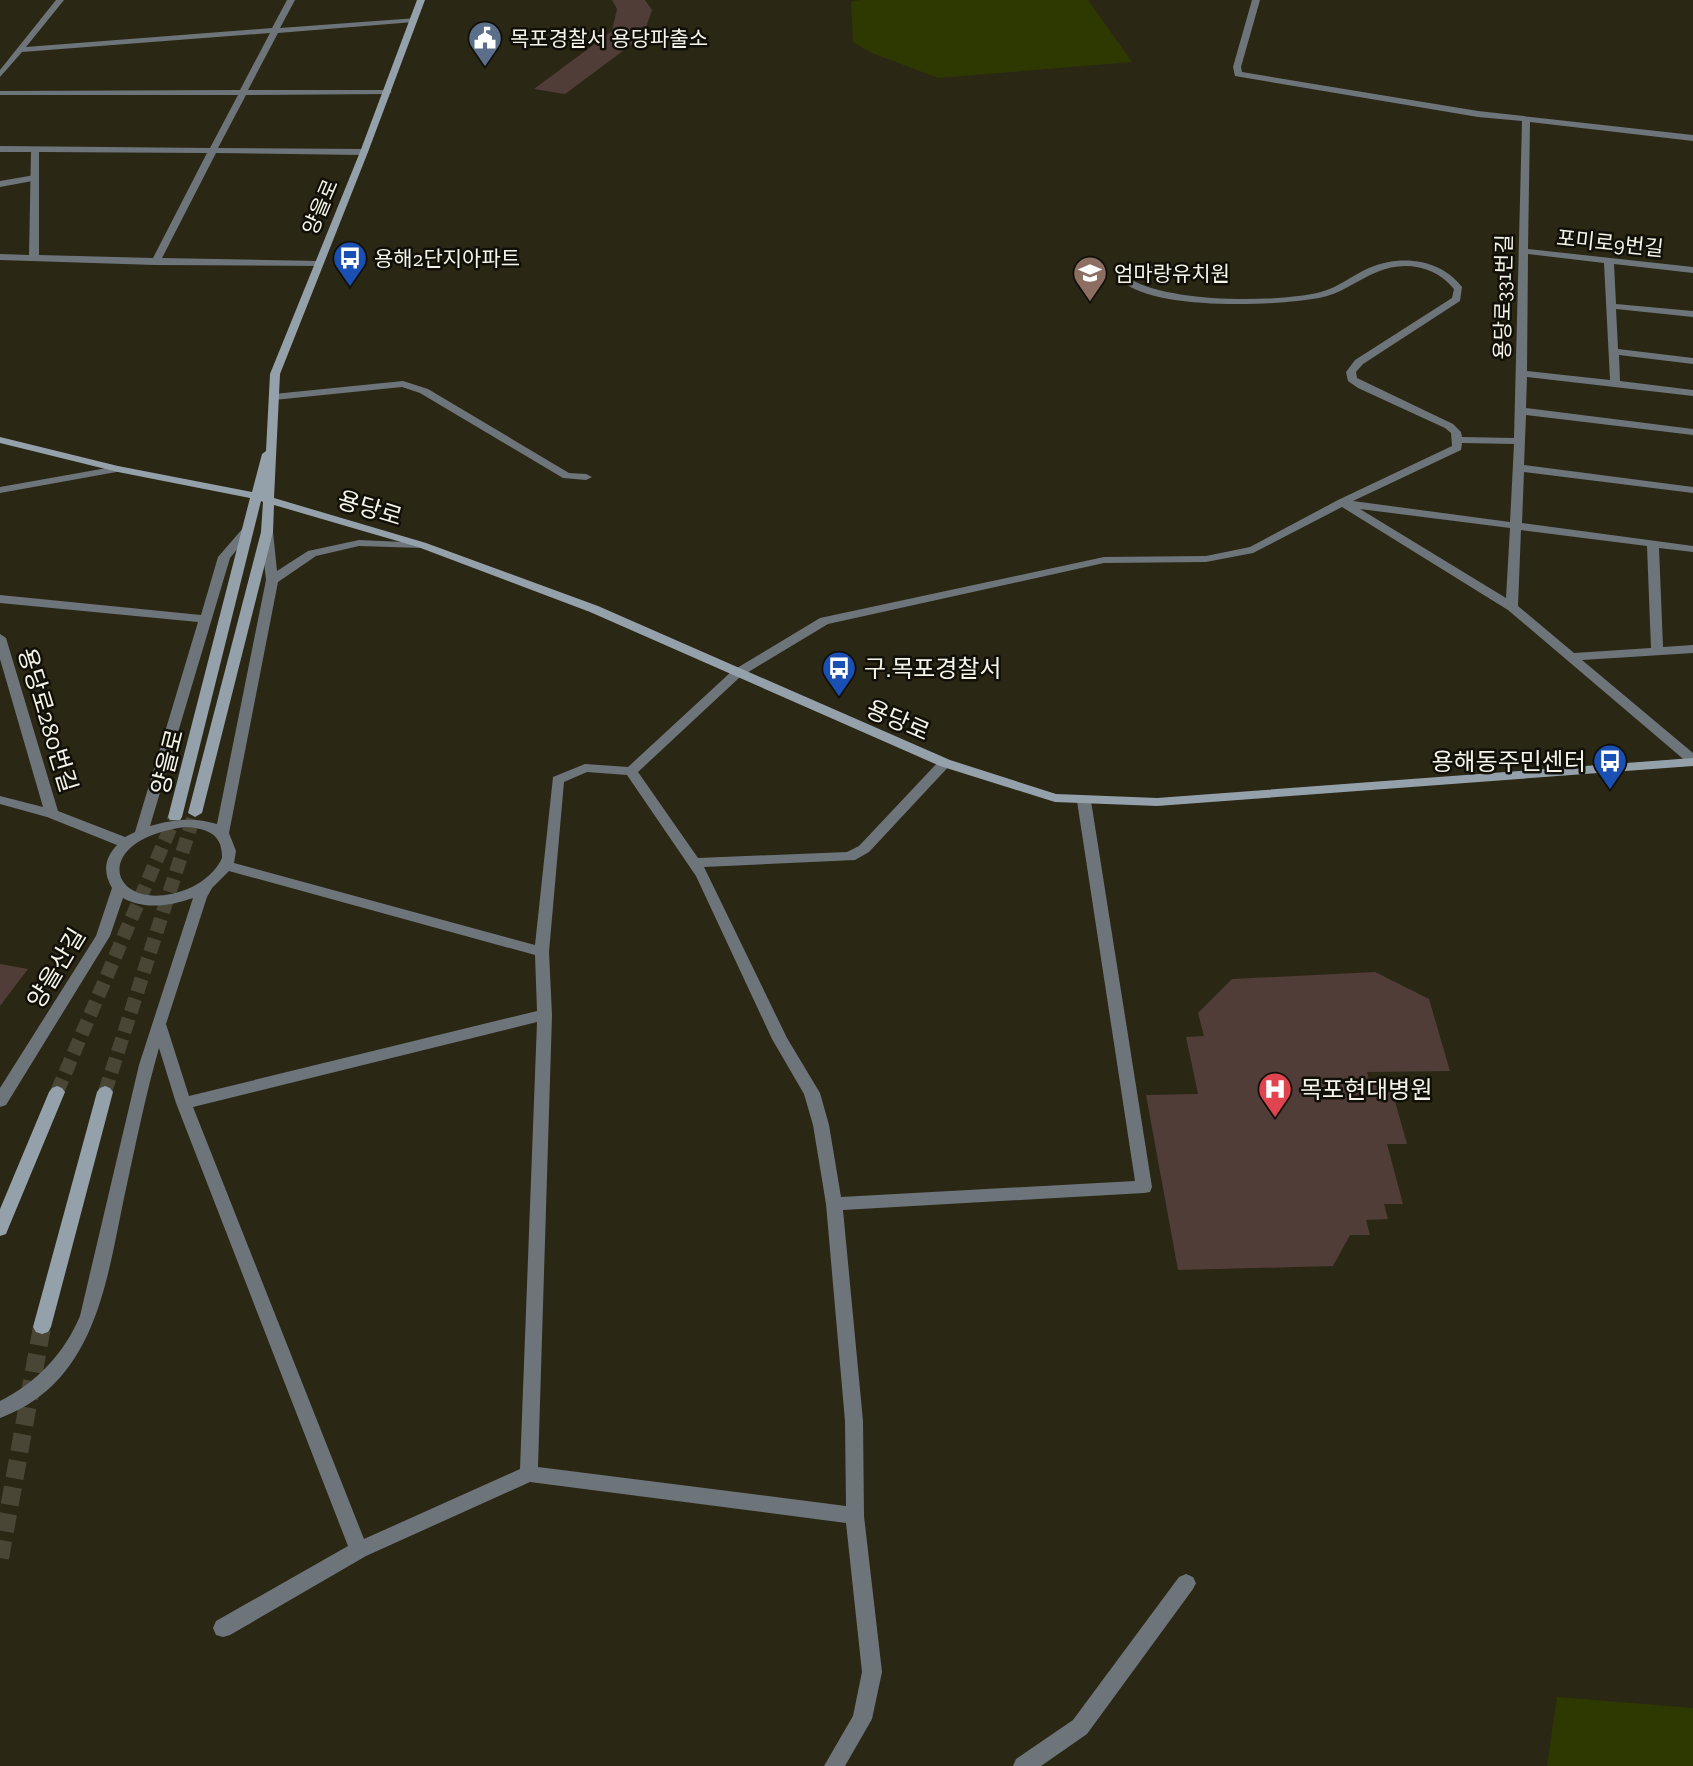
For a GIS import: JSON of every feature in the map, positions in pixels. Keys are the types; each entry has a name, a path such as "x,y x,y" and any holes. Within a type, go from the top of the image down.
{"street":[{"path":"0,75 60,0"},
{"path":"155,262 291,0"},
{"name":"양을로","path":"195,813 267,532 271,501 275,374 388,92 421,0"},
{"path":"1256,0 1237,67 1238,74 1527,121 1693,138"},
{"path":"20,51 414,20"},
{"path":"0,93 388,92"},
{"name":"용당로331번길","path":"1512,607 1521,411 1527,121"},
{"path":"0,149 364,152"},
{"path":"34,260 35,149"},
{"path":"0,184 35,178"},
{"name":"포미로9번길","path":"1524,251 1693,270"},
{"path":"0,257 34,260 318,264"},
{"path":"1609,261 1615,384"},
{"path":"529,1474 545,1015 542,952 558,780 585,768 631,771 736,674 824,621 1104,560 1206,559 1254,550 1342,502 1457,447 1456,432 1449,426 1362,386 1352,379 1351,372 1359,362 1457,299 1459,289 1444,272 1427,267 1394,264 1372,270 1330,292 1262,300 1155,294 1134,288 1125,280 1131,271 1155,267"},
{"path":"1611,306 1693,314"},
{"path":"1613,351 1693,360"},
{"path":"1521,373 1693,393"},
{"path":"274,397 403,384 424,391 567,476 586,477"},
{"path":"1521,411 1693,432"},
{"name":"양을로","path":"175,817 273,433"},
{"name":"용당로","path":"0,440 118,469 255,496 422,545 594,609 736,674 945,763 1032,792 1084,801 1157,802 1693,761"},
{"path":"1458,440 1518,441"},
{"path":"1518,468 1693,490"},
{"path":"0,490 118,469"},
{"path":"1342,502 1693,549"},
{"path":"1342,502 1512,607 1693,761"},
{"path":"141,833 224,557 248,529"},
{"path":"222,835 272,580 267,532"},
{"path":"272,580 312,553 359,542 422,545"},
{"path":"1653,544 1657,650"},
{"path":"0,599 205,620"},
{"name":"용당로280번길","path":"0,638 52,814"},
{"path":"1574,657 1693,649"},
{"path":"693,863 850,857 864,849 945,763"},
{"path":"631,771 693,863 780,1039 812,1093 821,1125 834,1204 854,1421 855,1516 872,1672 862,1719 834,1766"},
{"path":"0,800 52,814 126,843"},
{"path":"834,1204 1144,1187 1084,801"},
{"path":"177,823 210,827 222,835 228,844 226,866 204,887 182,897 158,901 143,900 119,889 111,871 116,855 126,843 141,833 177,823"},
{"path":"226,866 542,952"},
{"path":"0,1410 16,1403 57,1371 86,1324 158,1023 204,887"},
{"name":"양을산길","path":"0,1101 103,936 119,889"},
{"path":"184,1103 545,1015"},
{"path":"158,1023 184,1103 359,1550"},
{"path":"0,1229 57,1092"},
{"path":"42,1327 104,1092"},
{"path":"223,1628 359,1550 529,1474 855,1516"},
{"path":"1023,1766 1080,1727 1186,1583"}],"green space":[{"path":"1088,0 1132,62 938,78 872,53 853,42 851,2"},
{"path":"1557,1697 1693,1708 1693,1766 1547,1766"}],"building":[{"path":"612,0 645,0 652,10 643,36 565,94 534,89 612,31 617,9"},
{"path":"0,964 28,969 0,1006"},
{"name":"목포현대병원","path":"1375,972 1429,999 1450,1071 1367,1072 1369,1080 1389,1080 1407,1144 1387,1144 1403,1204 1384,1204 1388,1219 1366,1220 1370,1235 1350,1235 1333,1266 1178,1270 1146,1095 1198,1094 1186,1037 1204,1036 1198,1013 1232,979"}],"tunnel":[{"path":"105,1092 195,813"},
{"path":"57,1092 175,817"},
{"path":"0,1558 42,1327"}],"place":[{"name":"목포경찰서 용당파출소","path":"485,68"},
{"name":"용해2단지아파트","path":"350,288"},
{"name":"엄마랑유치원","path":"1090,303"},
{"name":"구.목포경찰서","path":"839,698"},
{"name":"용해동주민센터","path":"1610,791"},
{"name":"목포현대병원","path":"1275,1119"}]}
